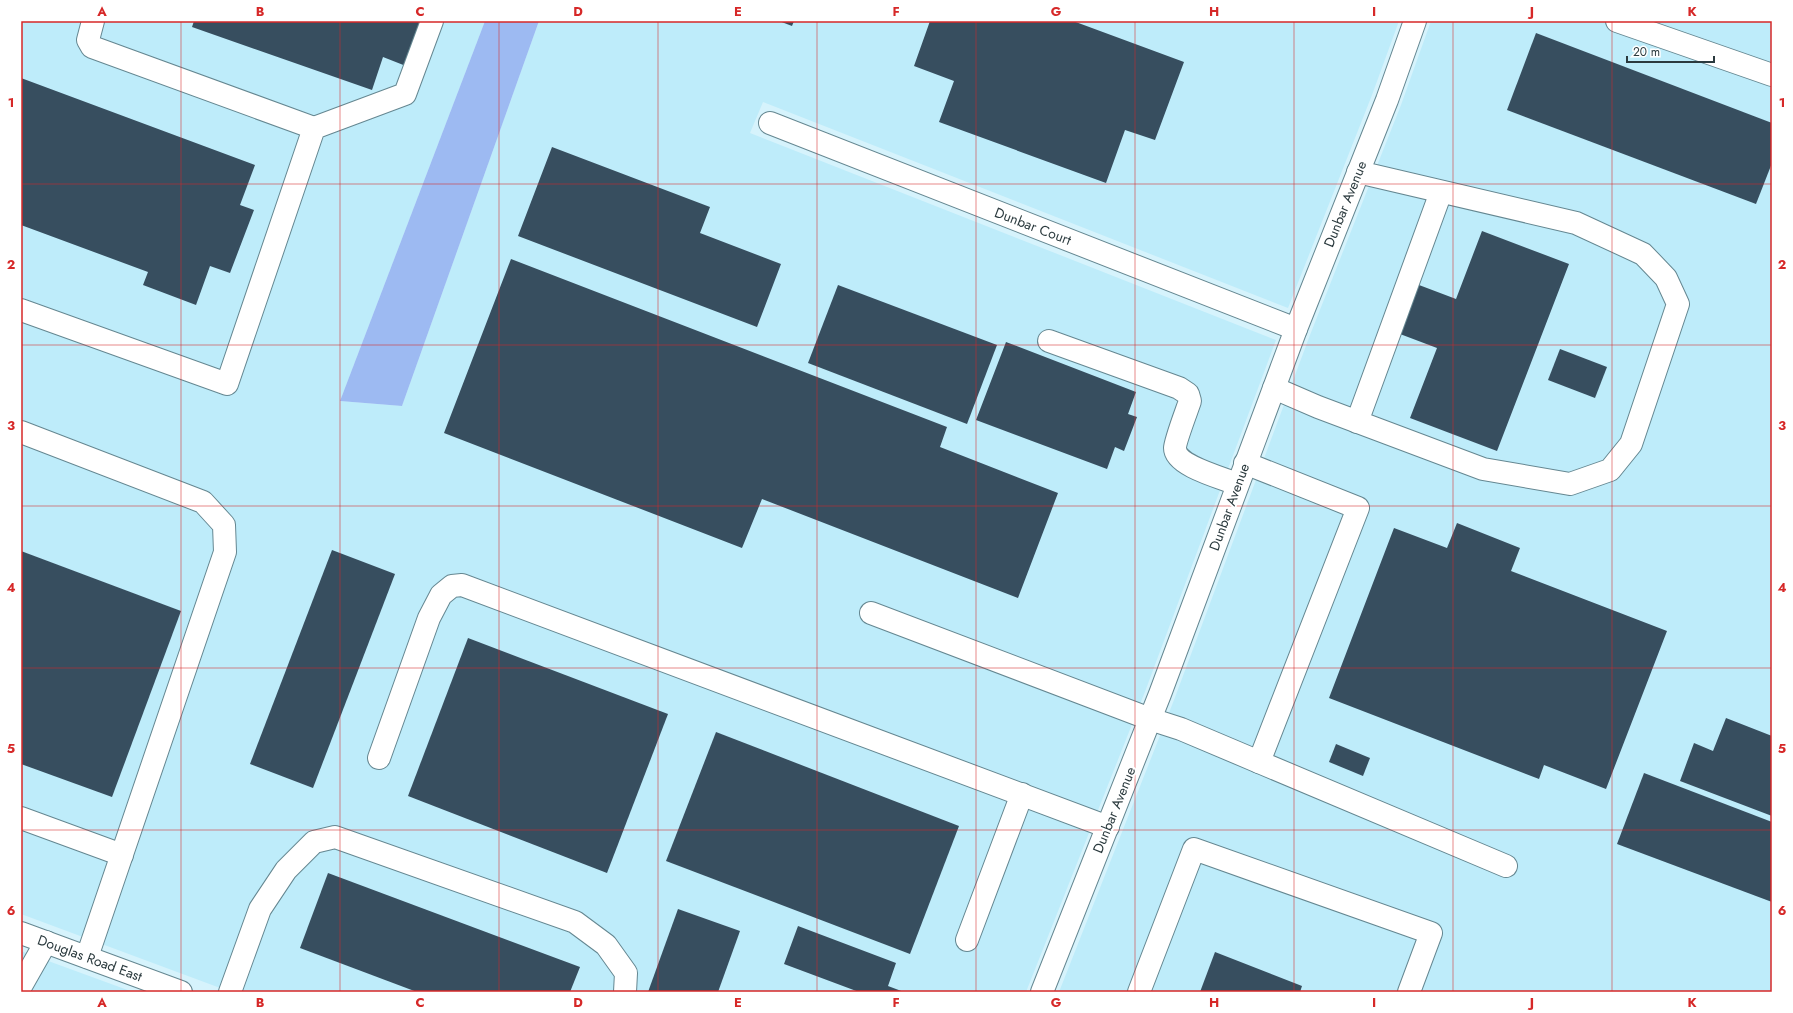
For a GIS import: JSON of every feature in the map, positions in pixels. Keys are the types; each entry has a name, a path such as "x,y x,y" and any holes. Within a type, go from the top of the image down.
{"street":[{"path":"93,21 88,40 92,47 314,128 405,94 432,21"},
{"name":"Dunbar Avenue","path":"1042,992 1150,719 1237,484 1296,329 1387,100 1415,21"},
{"path":"1617,21 1772,75"},
{"name":"Dunbar Court","path":"770,123 1296,329"},
{"path":"21,310 227,384 314,128"},
{"path":"1274,388 1356,422 1483,468 1570,484 1610,470 1631,444 1678,304 1666,278 1643,254 1576,223 1358,172"},
{"path":"1356,422 1441,192"},
{"path":"1049,341 1178,388 1188,394 1190,401 1175,448 1178,458 1189,465 1237,484"},
{"path":"21,432 202,502 224,526 225,552 87,957"},
{"path":"1245,463 1358,508 1259,762"},
{"path":"379,758 429,618 441,595 452,586 462,585 1108,827"},
{"path":"871,613 1150,719 1181,729 1506,866"},
{"path":"967,940 1022,794"},
{"path":"21,818 122,855"},
{"path":"230,992 260,909 286,870 314,842 335,837 575,922 606,945 626,973 625,992"},
{"path":"1139,992 1194,849 1431,933 1409,992"},
{"name":"Douglas Road East","path":"21,933 177,991"},
{"path":"21,986 46,942"}],"shaded area":[{"path":"21,21 485,21 340,401 402,406 539,21 1399,21 1372,95 1288,308 763,102 750,133 1276,340 1146,689 1026,992 231,992 21,914"},
{"path":"1431,21 1772,21 1772,992 1059,992 1174,700 1310,335 1401,105"},
{"path":"21,951 133,992 21,992"}],"water":[{"path":"485,21 539,21 402,406 340,401"}],"building":[{"path":"194,21 427,21 411,68 383,57 372,90 192,27"},
{"path":"779,21 794,21 792,26"},
{"path":"930,21 1073,21 1184,62 1155,140 1125,130 1106,183 939,122 954,81 914,66"},
{"path":"1536,33 1772,123 1772,163 1756,204 1507,110"},
{"path":"21,78 255,165 240,205 254,210 230,273 210,266 196,305 143,285 148,272 21,225"},
{"path":"552,147 710,207 700,233 781,264 757,327 518,236"},
{"path":"1482,231 1569,264 1497,451 1410,418 1437,348 1400,334 1419,285 1456,299"},
{"path":"511,259 947,427 940,447 1058,493 1018,598 762,499 742,548 444,433"},
{"path":"838,285 997,345 967,424 808,363"},
{"path":"1006,342 1136,392 1128,414 1137,417 1124,451 1115,447 1107,469 976,420"},
{"path":"1560,349 1607,367 1595,398 1548,380"},
{"path":"1457,523 1520,548 1511,571 1667,631 1606,789 1544,765 1539,779 1329,698 1394,528 1447,548"},
{"path":"332,550 395,574 313,788 250,764"},
{"path":"21,551 181,611 112,797 21,764"},
{"path":"468,638 668,714 607,873 408,796"},
{"path":"1726,718 1772,736 1772,816 1680,781 1694,743 1713,751"},
{"path":"716,732 959,826 910,954 666,861"},
{"path":"1336,744 1370,758 1363,776 1329,762"},
{"path":"1644,773 1772,822 1772,902 1617,844"},
{"path":"328,873 580,967 570,992 417,992 300,948"},
{"path":"678,909 740,931 718,992 648,992"},
{"path":"798,926 896,963 888,986 904,992 859,992 784,964"},
{"path":"1215,952 1302,986 1300,992 1200,992"}]}
